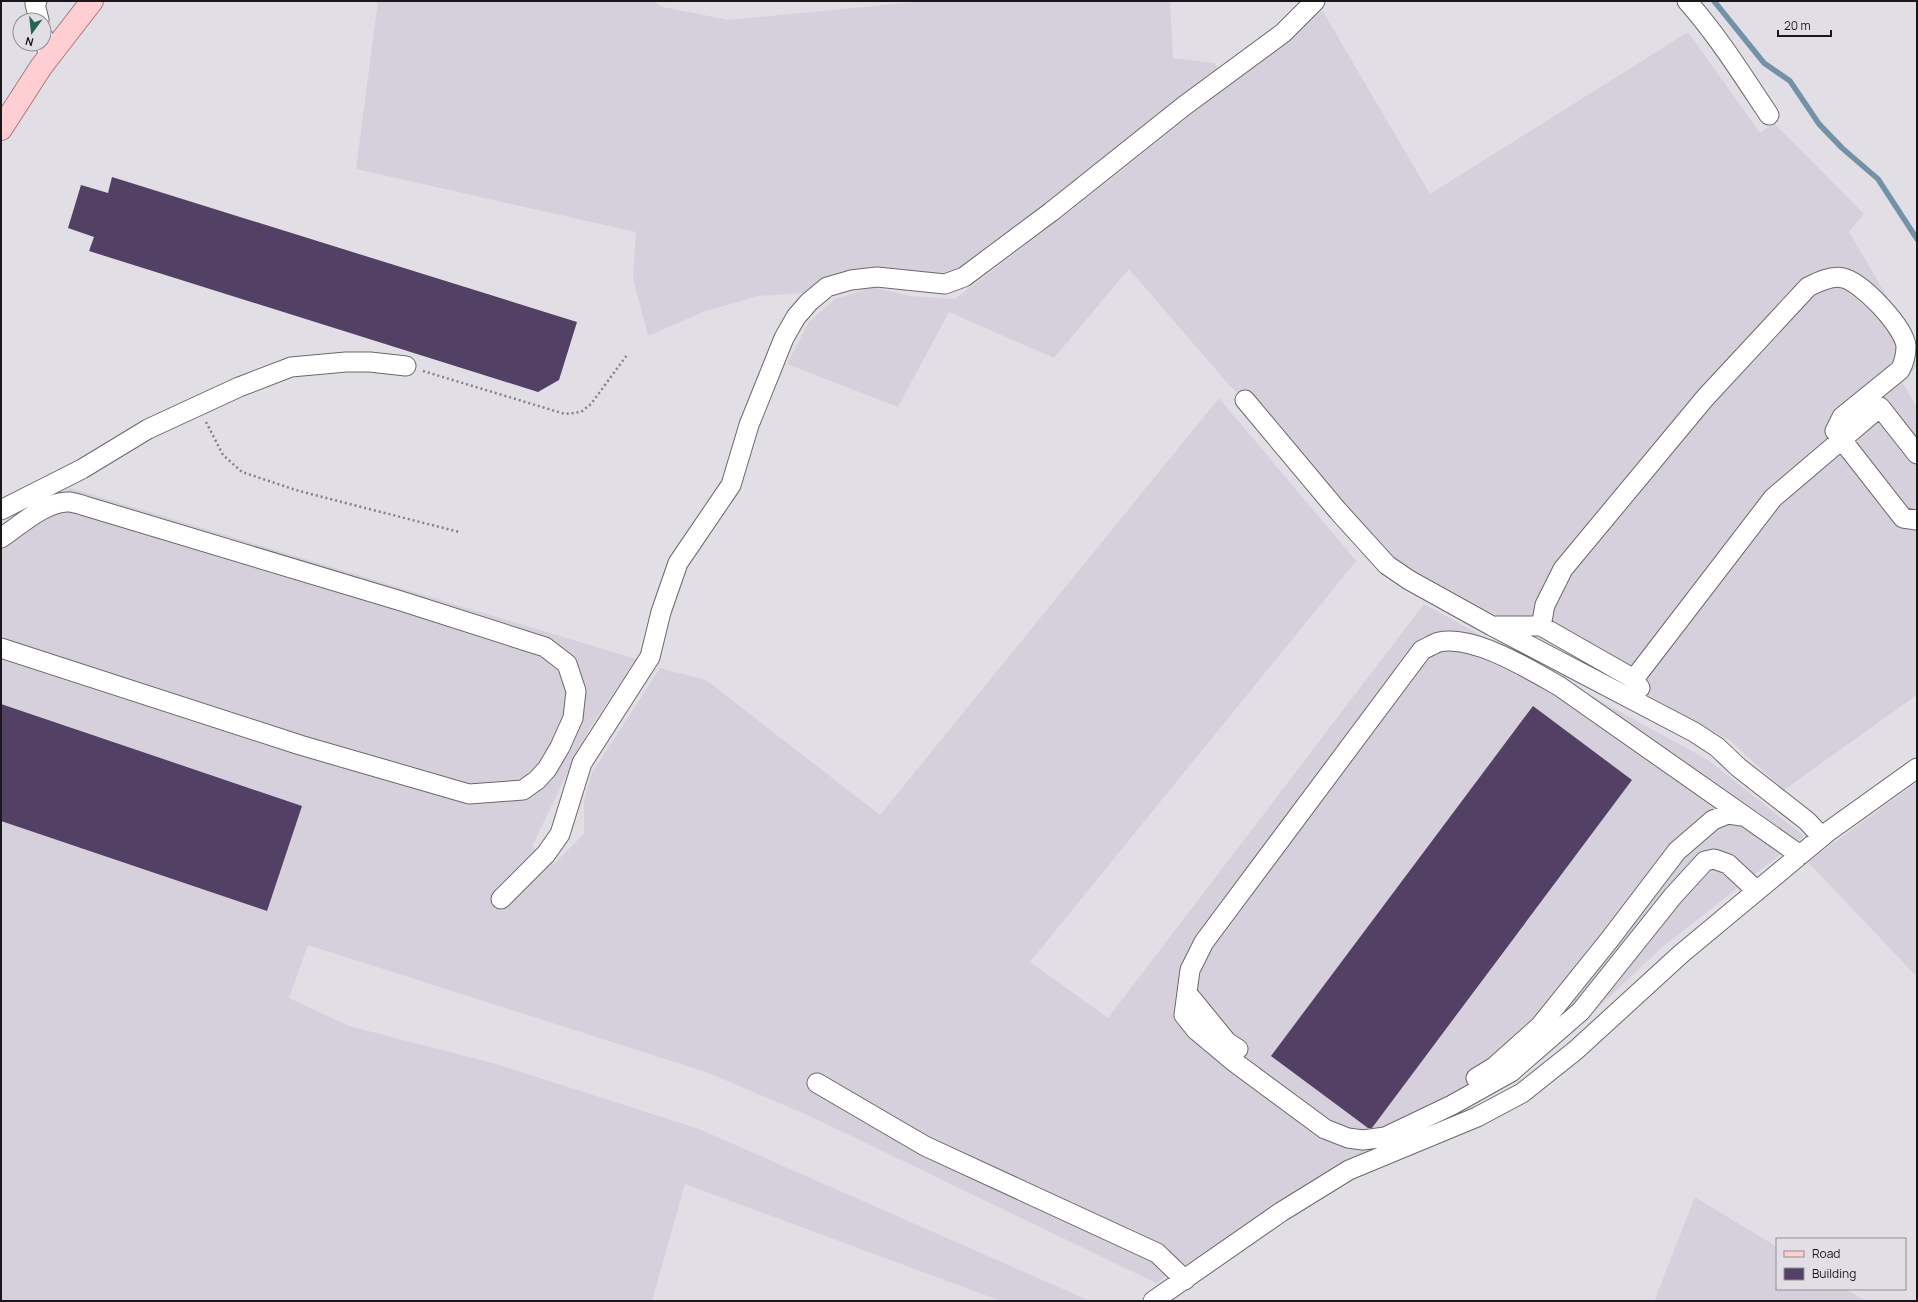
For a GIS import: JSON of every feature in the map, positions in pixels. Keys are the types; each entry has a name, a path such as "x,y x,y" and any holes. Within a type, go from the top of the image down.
{"main road":[{"path":"52,42 92,1"},
{"path":"1,128 44,52"}],"street":[{"path":"37,1 35,4 37,12"},
{"path":"501,899 546,854 560,834 566,818 572,791 582,763 650,657 667,592 678,563 731,485 749,425 784,338 796,317 809,302 827,287 852,280 878,277 945,284 964,277 1051,212 1184,106 1283,33 1316,1"},
{"path":"1687,1 1704,20 1769,115"},
{"path":"1541,626 1545,605 1563,569 1705,398 1808,287 1824,279 1843,277 1868,292 1901,332 1906,345 1904,362 1900,370 1842,417 1835,431 1903,518 1917,520"},
{"path":"1,510 82,470 148,429 199,407 239,387 291,367 352,362 406,366"},
{"path":"1245,400 1338,511 1387,565 1409,580 1492,626 1694,732 1717,746 1738,767 1807,821 1822,837"},
{"path":"1634,679 1773,498 1880,407 1917,454"},
{"path":"1,538 43,509 57,503 69,502 85,506 401,601 545,647 567,664 576,691 575,704 573,718 560,747 547,769 537,780 523,790 469,794 300,745 1,648"},
{"path":"1492,626 1541,626 1634,679 1656,713"},
{"path":"1757,891 1728,864 1714,859 1705,861 1673,896 1581,1011 1511,1072 1452,1105 1385,1137 1363,1140 1348,1138 1325,1129 1233,1061 1196,1030 1184,1015 1190,970 1204,942 1422,650 1438,642 1461,643 1494,652 1530,669 1559,686 1742,816 1800,855"},
{"path":"1153,1301 1281,1212 1349,1170 1477,1117 1522,1093 1576,1050 1681,954 1800,855 1822,837 1917,768"},
{"path":"1187,993 1227,1042 1320,1111 1343,1125 1363,1133 1376,1133 1418,1111 1494,1067 1540,1026 1610,939 1677,851 1712,820 1728,814 1742,816"},
{"path":"817,1083 925,1146 1157,1254 1185,1280"}],"path":[{"path":"406,366 565,414 581,412 591,404 627,355"},
{"path":"199,407 223,456 242,472 299,491 459,532"}],"shaded area":[{"path":"378,1 653,1 663,7 729,20 926,1 1170,1 1173,58 1215,63 1224,82 955,290 878,282 820,292 758,296 703,312 648,336 633,278 636,232 356,169"},
{"path":"1322,10 1430,194 1688,32 1760,133 1774,123 1864,214 1849,232 1917,347 1917,367 1901,380 1917,408 1917,695 1784,790 1728,739 1382,554 1256,408 1230,386 1129,269 1054,358 949,312 898,407 787,364 809,322 835,299 873,287 910,296 955,299 1073,209"},
{"path":"1219,398 1356,561 1030,962 1108,1018 1424,604 1708,760 1804,836 1661,948 1551,1052 1508,1084 1366,1151 1156,1283 812,1117 706,1072 308,945 289,998 349,1026 496,1064 699,1129 1090,1301 1001,1301 685,1184 652,1301 1,1301 1,523 70,488 636,659 588,731 532,846 554,864 584,834 584,800 592,773 660,668 706,680 880,815"},
{"path":"1917,782 1917,977 1808,862"},
{"path":"1695,1197 1776,1246 1776,1290 1848,1290 1866,1301 1659,1301 1655,1299"}],"building":[{"path":"112,177 577,322 559,380 538,392 89,251 94,237 68,228 81,185 108,193"},
{"path":"1,704 302,806 267,911 1,821"},
{"path":"1533,706 1632,780 1372,1128 1368,1128 1271,1056"}],"waterway":[{"path":"1714,1 1764,63 1790,81 1819,124 1842,148 1878,179 1917,239"}]}
